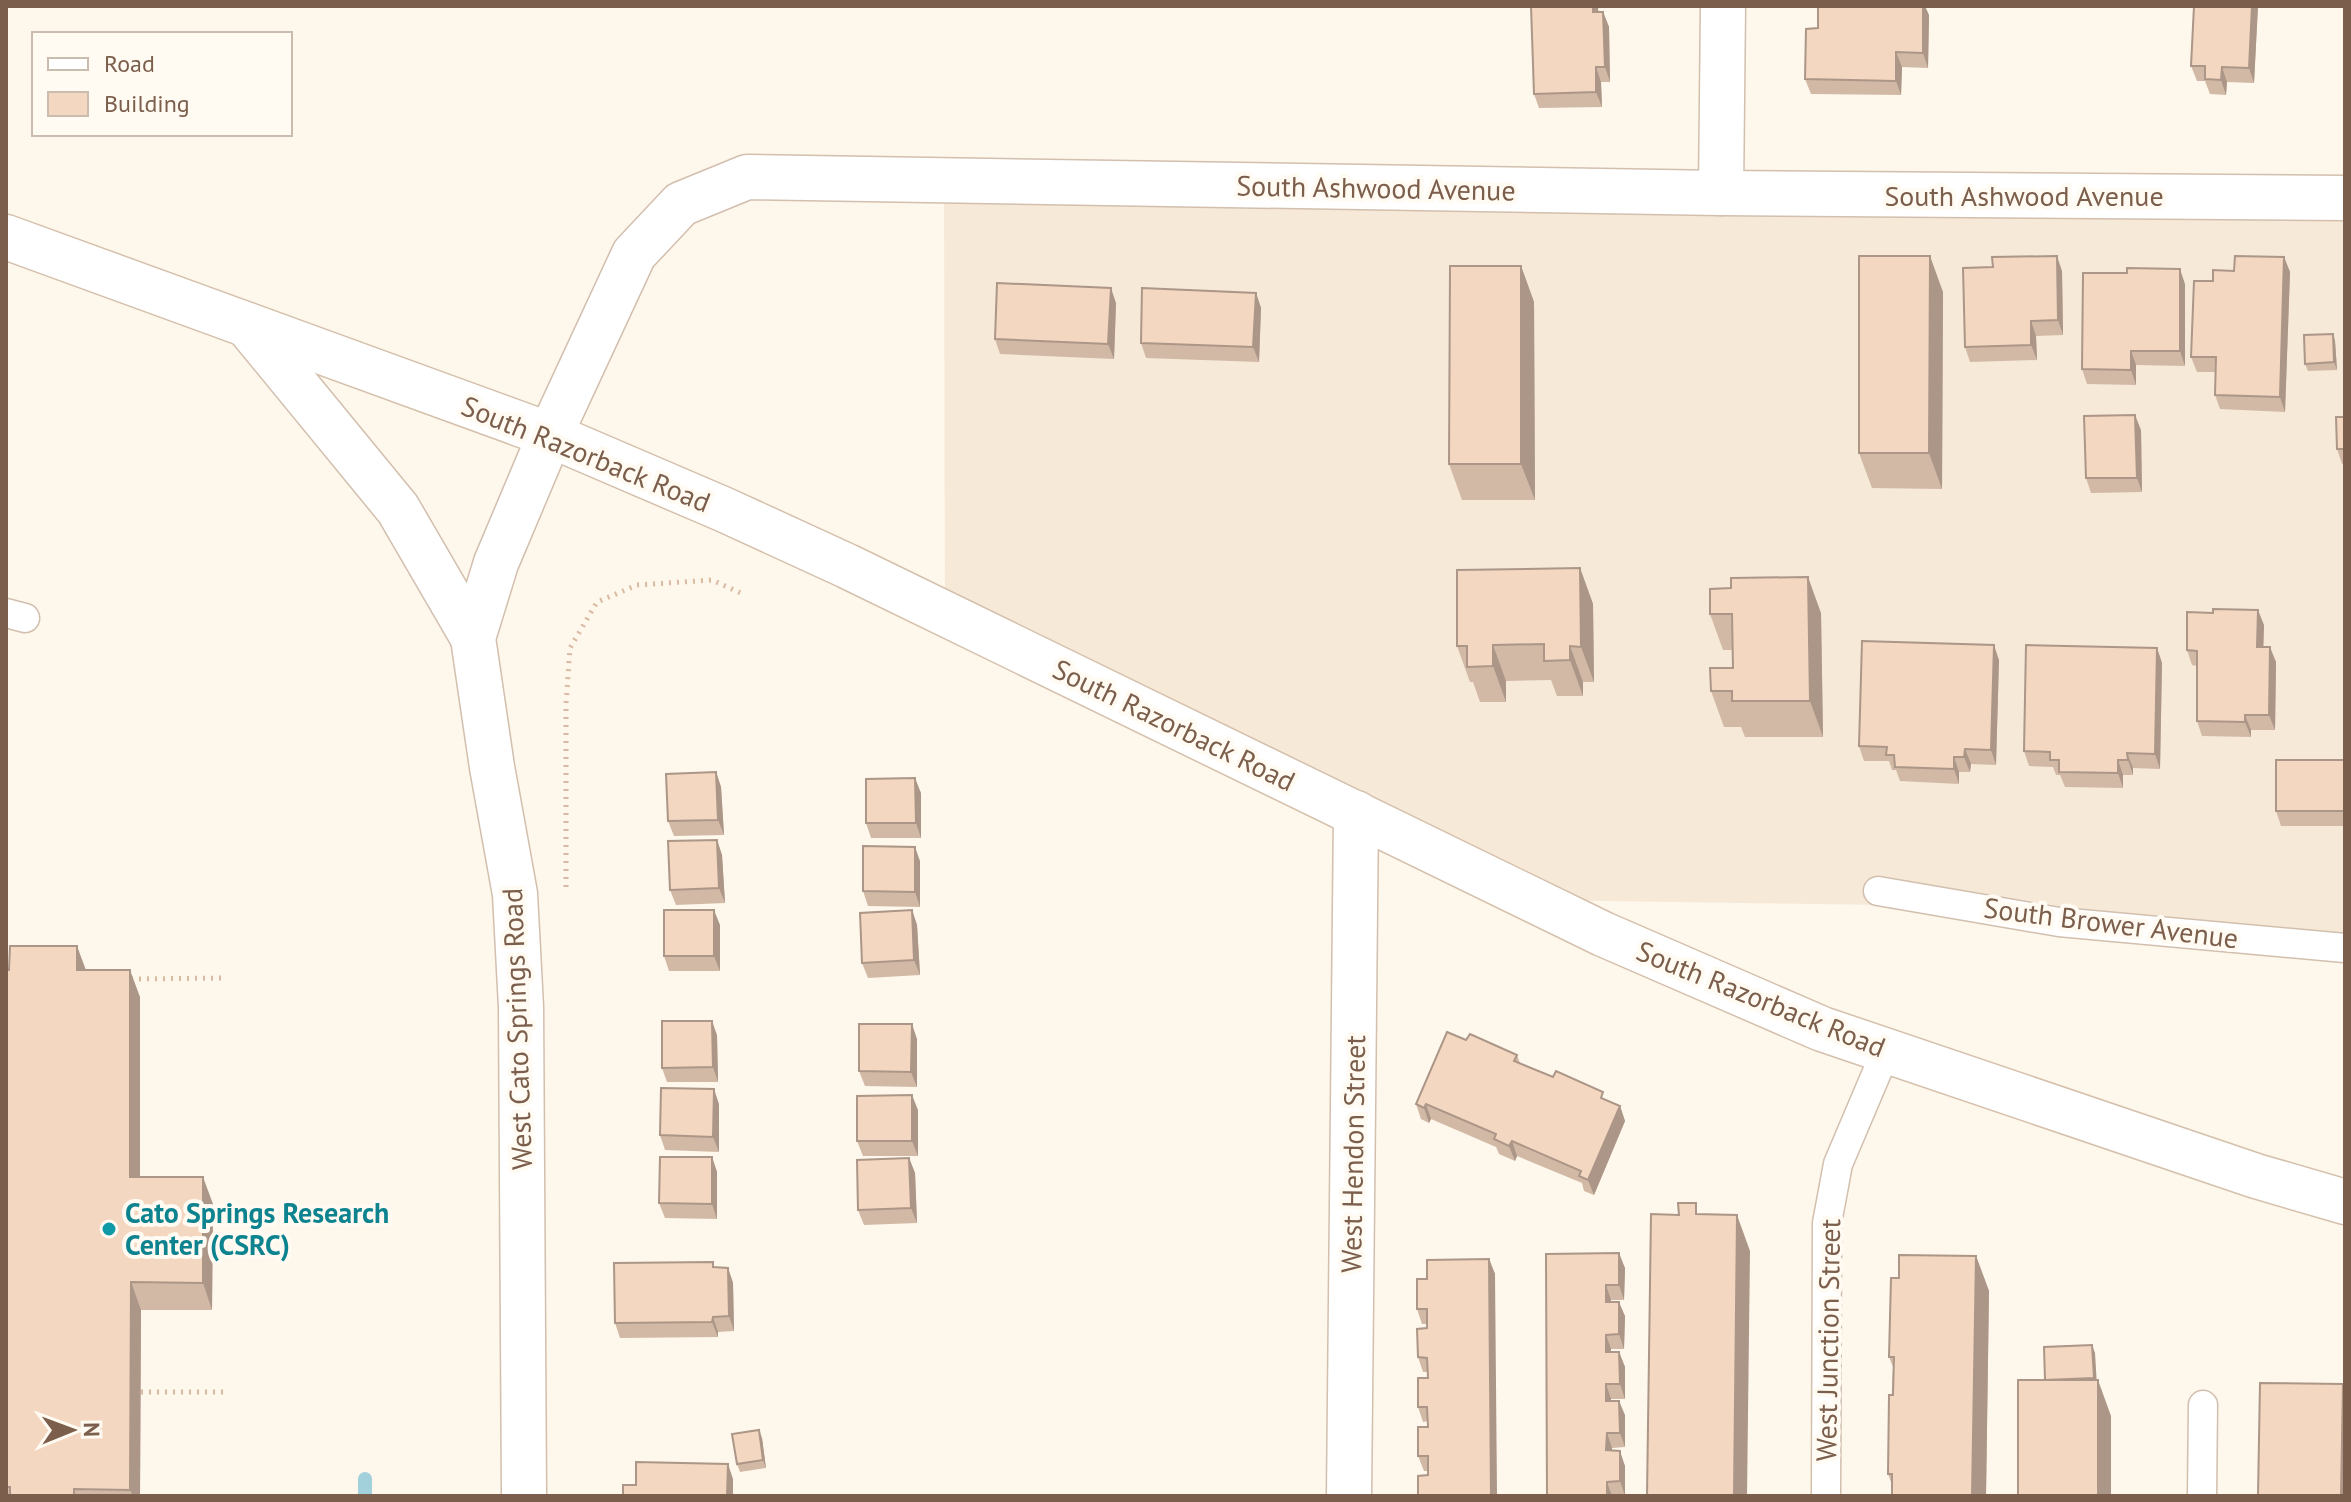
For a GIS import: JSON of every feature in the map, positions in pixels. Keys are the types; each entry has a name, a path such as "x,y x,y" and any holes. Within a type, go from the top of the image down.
{"street":[{"path":"1721,193 1723,6"},
{"name":"South Ashwood Avenue","path":"550,435 634,254 681,204 747,177 1721,193 2345,198"},
{"name":"South Razorback Road","path":"6,237 550,435 725,510 847,566 1603,934 1822,1029 2256,1176 2345,1202"},
{"path":"247,325 398,509 473,638"},
{"name":"West Cato Springs Road","path":"524,1496 521,1007 515,894 473,638 496,563 550,435"},
{"name":"West Hendon Street","path":"1349,1496 1356,813"}],"lane":[{"name":"South Brower Avenue","path":"1878,891 2059,922 2345,948"},
{"name":"West Junction Street","path":"1826,1496 1827,1223 1838,1164 1886,1051"},
{"path":"2202,1496 2203,1405"}],"path":[{"path":"566,895 566,704 570,648 583,625 597,602 637,585 712,580 745,595"},
{"path":"117,980 226,978"},
{"path":"212,1254 225,1254"},
{"path":"141,1392 224,1392"}],"shaded area":[{"path":"944,180 2345,198 2345,948 1963,906 1535,900 945,614"}],"building":[{"path":"1531,6 1593,6 1593,12 1603,12 1605,67 1596,67 1596,92 1534,94"},
{"path":"1818,6 1923,6 1923,53 1896,52 1896,81 1805,79 1806,29 1818,28"},
{"path":"2194,6 2252,6 2249,68 2222,67 2221,80 2205,79 2205,66 2191,66"},
{"path":"1859,256 1930,256 1929,453 1859,453"},
{"path":"2057,256 2058,320 2031,321 2031,345 1965,347 1963,268 1993,267 1992,257"},
{"path":"2235,256 2284,257 2280,397 2215,395 2216,357 2191,357 2194,281 2213,281 2213,270 2234,271"},
{"path":"1450,266 1521,266 1521,464 1449,464"},
{"path":"2127,268 2180,269 2180,351 2131,351 2131,370 2082,369 2083,273 2127,273"},
{"path":"997,283 1111,288 1108,344 995,339"},
{"path":"1142,288 1256,293 1253,347 1141,343"},
{"path":"2333,334 2334,362 2305,364 2304,335"},
{"path":"2135,415 2137,478 2086,478 2084,416"},
{"path":"2336,417 2345,417 2345,449 2337,449"},
{"path":"1580,568 1581,647 1570,646 1570,660 1544,661 1544,644 1493,645 1493,666 1467,667 1467,646 1457,646 1457,570"},
{"path":"1808,577 1810,701 1732,701 1732,691 1711,691 1710,668 1733,668 1732,614 1710,614 1710,589 1731,588 1731,578"},
{"path":"2213,609 2258,610 2257,647 2270,647 2269,715 2245,715 2245,722 2197,721 2197,651 2187,650 2187,612 2213,613"},
{"path":"1862,641 1994,645 1991,750 1965,749 1964,757 1954,757 1954,769 1895,767 1894,755 1886,755 1887,747 1859,746"},
{"path":"2026,645 2157,648 2155,754 2127,753 2128,760 2118,760 2118,773 2059,772 2059,760 2050,760 2050,752 2024,751"},
{"path":"2276,760 2345,760 2345,811 2276,811"},
{"path":"716,772 718,820 668,821 666,774"},
{"path":"915,778 916,823 866,823 866,779"},
{"path":"717,840 719,888 670,890 668,841"},
{"path":"863,846 915,847 915,892 863,891"},
{"path":"664,910 714,910 714,956 664,956"},
{"path":"912,910 914,960 862,963 860,913"},
{"name":"Cato Springs Research Center (CSRC)","path":"10,946 77,946 77,970 130,970 130,1177 203,1177 203,1283 131,1282 130,1490 74,1489 74,1496 10,1496 10,1487 6,1487 6,970 9,970"},
{"path":"662,1021 712,1021 713,1067 662,1068"},
{"path":"859,1024 912,1024 911,1072 859,1071"},
{"path":"1447,1032 1466,1040 1470,1034 1517,1055 1514,1061 1553,1077 1556,1071 1603,1092 1601,1098 1620,1106 1588,1180 1579,1176 1581,1171 1512,1141 1509,1146 1494,1139 1496,1134 1426,1104 1424,1108 1416,1104"},
{"path":"661,1088 714,1089 713,1137 660,1135"},
{"path":"912,1095 912,1141 857,1141 857,1096"},
{"path":"660,1157 712,1157 712,1204 659,1203"},
{"path":"909,1158 911,1208 858,1210 857,1160"},
{"path":"1678,1203 1696,1203 1696,1214 1737,1215 1734,1496 1647,1496 1651,1214 1679,1215"},
{"path":"1619,1253 1619,1285 1606,1285 1606,1302 1619,1302 1619,1334 1606,1335 1606,1352 1619,1352 1620,1384 1606,1384 1606,1401 1619,1401 1620,1433 1607,1433 1606,1450 1620,1451 1620,1481 1607,1482 1607,1496 1547,1496 1546,1254"},
{"path":"1899,1255 1976,1256 1972,1496 1892,1496 1892,1474 1888,1474 1889,1395 1893,1395 1894,1357 1889,1357 1891,1278 1899,1278"},
{"path":"1489,1259 1491,1496 1418,1496 1418,1476 1428,1475 1428,1456 1418,1456 1418,1427 1428,1427 1427,1407 1418,1407 1418,1378 1428,1378 1427,1358 1418,1357 1417,1329 1427,1328 1427,1309 1417,1309 1417,1279 1427,1279 1427,1260"},
{"path":"713,1262 713,1267 728,1268 729,1316 713,1317 712,1322 615,1323 614,1263"},
{"path":"2092,1345 2094,1378 2045,1380 2044,1347"},
{"path":"2018,1380 2098,1380 2098,1496 2018,1496"},
{"path":"2260,1383 2343,1384 2341,1496 2258,1496"},
{"path":"759,1430 763,1460 737,1464 732,1434"},
{"path":"636,1462 728,1464 727,1496 623,1496 623,1485 636,1485"}],"waterway":[{"path":"365,1479 365,1496"}],"place":[{"name":"Cato Springs Research Center (CSRC)","path":"109,1229"}]}
